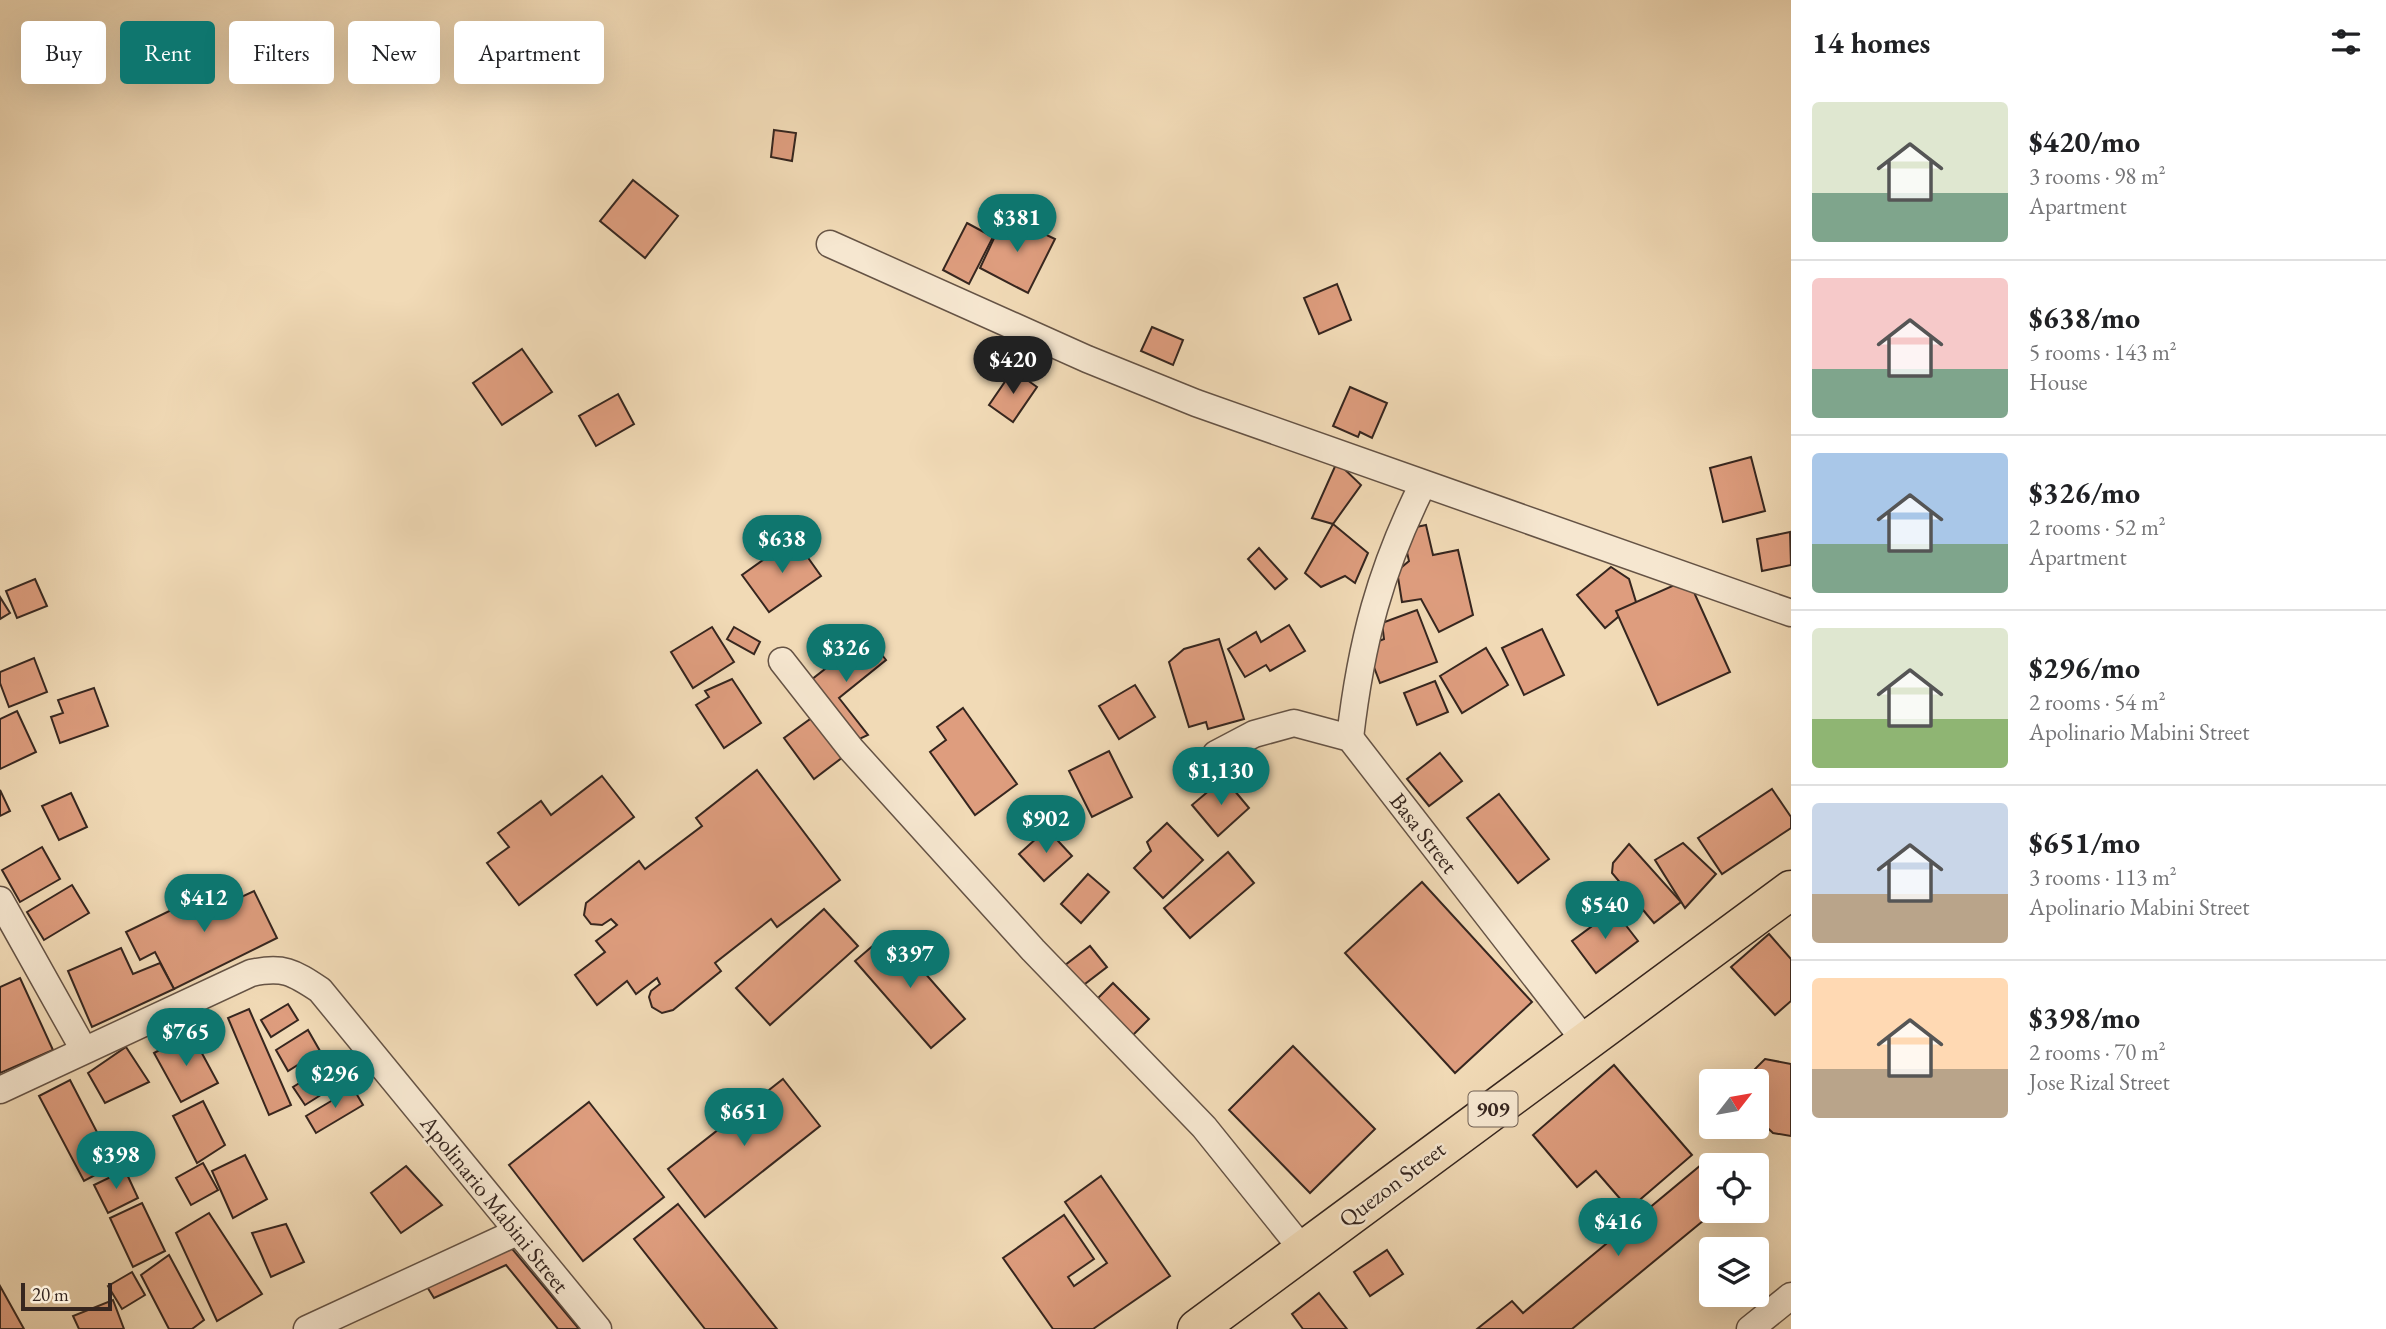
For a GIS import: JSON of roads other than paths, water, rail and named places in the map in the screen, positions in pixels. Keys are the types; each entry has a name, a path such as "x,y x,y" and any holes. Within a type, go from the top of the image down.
{"highway":[{"name":"Quezon Street","path":"1197,1329 1791,890"}],"street":[{"path":"830,244 1087,359 1196,403 1791,613"},
{"path":"1216,754 1254,734 1294,723 1350,738 1367,625 1399,533 1423,484"},
{"path":"782,661 870,769 1033,950 1203,1127 1303,1250"},
{"name":"Basa Street","path":"1350,738 1585,1041"},
{"path":"0,900 84,1050 0,1090"},
{"name":"Apolinario Mabini Street","path":"84,1050 251,973 273,968 296,974 320,989 598,1329"},
{"path":"307,1329 517,1232"},
{"path":"1750,1329 1791,1296"}]}
